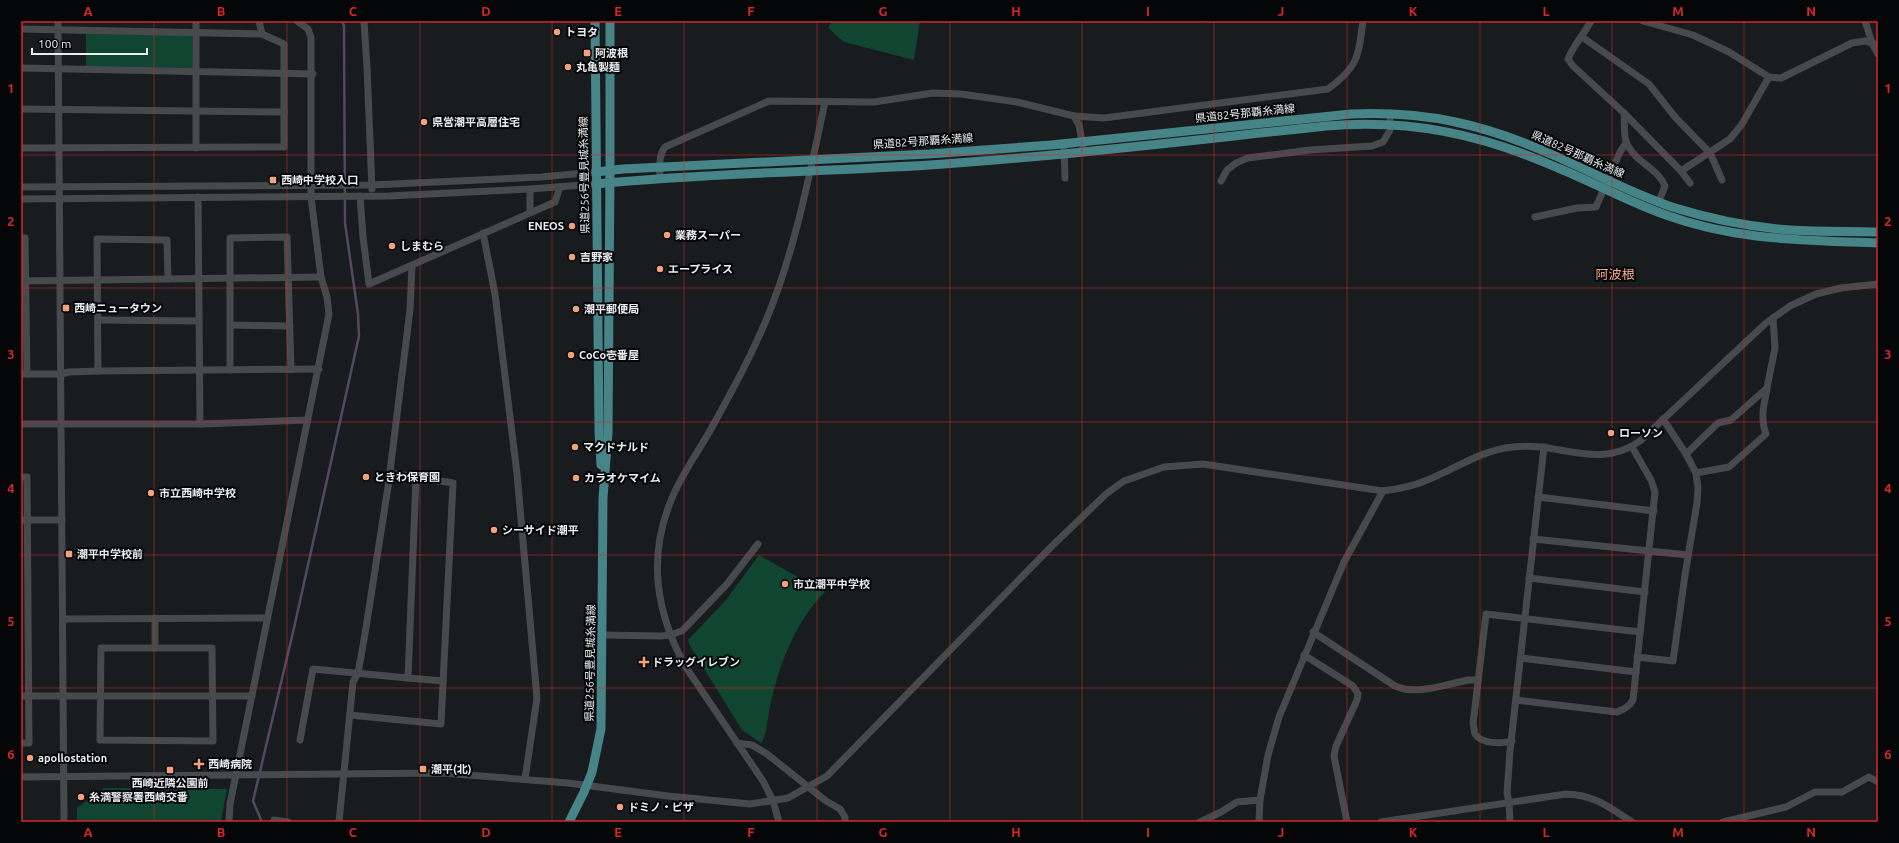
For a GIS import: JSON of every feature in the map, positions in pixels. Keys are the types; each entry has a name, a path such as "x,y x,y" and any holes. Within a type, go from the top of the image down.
{"main road":[{"name":"県道256号豊見城糸満線","path":"595,21 599,432 604,498"},
{"name":"県道256号豊見城糸満線","path":"569,822 587,786 594,766 601,729 604,498 608,433 610,21"},
{"name":"県道82号那覇糸満線","path":"596,172 660,167 929,154 1064,144 1336,115 1390,113 1446,119 1492,131 1659,201 1717,219 1767,228 1806,231 1878,232"},
{"name":"県道82号那覇糸満線","path":"596,184 660,179 929,165 1065,154 1326,126 1389,124 1437,130 1493,143 1558,167 1667,216 1716,229 1764,238 1878,243"}],"street":[{"path":"58,21 60,110 64,822"},
{"path":"196,21 196,148"},
{"path":"259,21 262,34"},
{"path":"228,822 230,804 329,314 327,297 321,277 312,197 312,37 308,29 297,21"},
{"path":"364,21 372,196"},
{"path":"660,179 662,151 665,147 751,108 770,101 874,102 933,93 961,94 1017,102 1074,116 1104,118 1328,89 1345,76 1358,55 1363,21"},
{"path":"1591,21 1582,37 1571,51 1568,60 1624,113 1681,171 1690,183"},
{"path":"1643,21 1693,36 1729,52 1769,77 1781,78 1852,43 1865,41 1875,44"},
{"path":"1865,21 1878,54"},
{"path":"21,29 262,34 284,44 284,147 21,148"},
{"path":"1582,37 1649,84 1675,117 1710,153 1722,180"},
{"path":"21,68 313,74"},
{"path":"1681,171 1730,139 1742,124 1769,77"},
{"path":"779,822 773,801 762,781 686,666 670,635 659,596 659,552 668,509 682,480 748,361 761,333 778,287 801,208 825,102"},
{"path":"21,109 284,112"},
{"path":"1222,181 1227,170 1236,163 1248,158 1310,150 1372,146 1383,142 1390,130 1390,113"},
{"path":"1624,113 1626,143 1632,153 1642,163 1661,177 1664,186 1659,201"},
{"path":"1074,116 1080,125 1084,152"},
{"path":"1535,217 1577,208 1596,206 1601,199 1620,152 1626,143"},
{"path":"1064,144 1065,178"},
{"path":"21,187 372,185 533,178 596,172"},
{"path":"21,199 372,196 530,189 596,184"},
{"path":"358,196 369,284 555,202 560,187"},
{"path":"530,189 530,213"},
{"path":"198,197 200,424"},
{"path":"483,233 495,294 517,474 537,698 524,779"},
{"path":"21,238 25,238 23,328 24,374 61,374 69,372 98,371 318,369"},
{"path":"230,370 230,238 287,238 291,370"},
{"path":"98,371 97,239 167,240 168,279"},
{"path":"339,822 353,682 358,674 390,473 410,310 412,265"},
{"path":"24,281 321,277"},
{"path":"21,776 443,773 524,779 733,804 750,804 788,798 810,787 827,776 1046,553 1106,494 1124,481 1164,467 1203,464 1383,491 1402,488 1425,481 1480,455 1513,446 1544,448 1599,456 1632,447 1773,318 1790,306 1816,294 1841,288 1878,284"},
{"path":"1696,473 1729,467 1766,434 1763,426 1763,417 1775,348 1773,318"},
{"path":"98,320 199,321"},
{"path":"231,325 290,326"},
{"path":"1686,454 1718,424 1731,420 1767,388"},
{"path":"1637,657 1673,662 1697,503 1696,473 1686,454 1663,419"},
{"path":"21,424 200,424 308,420"},
{"path":"1516,700 1617,712 1627,708 1631,704 1636,672 1655,492 1651,480 1632,447"},
{"path":"1510,822 1507,793 1533,539 1544,448"},
{"path":"350,715 441,724 453,483 390,473"},
{"path":"21,477 27,477 24,520 24,565 29,650 30,743 21,743"},
{"path":"408,678 416,478"},
{"path":"1259,822 1260,800 1268,755 1279,716 1313,632 1344,562 1383,491"},
{"path":"1538,497 1654,511"},
{"path":"24,520 62,520"},
{"path":"1533,539 1688,555"},
{"path":"603,635 670,635 682,631 727,584 758,544"},
{"path":"1529,578 1644,592"},
{"path":"1512,741 1502,744 1482,740 1476,734 1473,724 1486,614 1640,632"},
{"path":"155,618 155,648"},
{"path":"63,619 267,618"},
{"path":"1313,632 1395,686 1405,690 1416,690 1470,680 1478,680"},
{"path":"101,648 212,648 212,696 213,740 100,740 101,648"},
{"path":"21,650 29,650"},
{"path":"1304,655 1353,686 1358,694 1336,746 1334,756 1347,822"},
{"path":"1521,658 1636,672"},
{"path":"300,740 313,669 443,681"},
{"path":"21,696 252,696"},
{"path":"737,743 752,745 810,787 826,801 840,809 845,817 845,822"},
{"path":"1723,822 1786,807 1815,792 1842,792 1869,777 1878,782"},
{"path":"1381,822 1566,794 1579,794 1601,802 1632,822"},
{"path":"1200,822 1237,802 1260,800"},
{"path":"274,820 288,822"}],"green space":[{"path":"832,21 920,21 914,60 844,42 828,28"},
{"path":"86,34 192,35 193,68 86,66"},
{"path":"759,555 825,592 806,616 790,643 784,657 770,706 765,735 761,743 742,730 690,646 688,640 726,600"},
{"path":"104,788 227,789 221,822 77,822 77,808"}],"waterway":[{"path":"262,822 253,801 294,628 359,336 358,314 345,223 344,26 342,21"}],"place":[{"name":"トヨタ","path":"557,32"},
{"name":"阿波根","path":"587,53"},
{"name":"丸亀製麺","path":"568,67"},
{"name":"県営潮平高層住宅","path":"424,122"},
{"name":"西崎中学校入口","path":"273,180"},
{"name":"ENEOS","path":"572,226"},
{"name":"業務スーパー","path":"667,235"},
{"name":"しまむら","path":"392,246"},
{"name":"吉野家","path":"572,257"},
{"name":"エープライス","path":"660,269"},
{"name":"西崎ニュータウン","path":"66,308"},
{"name":"潮平郵便局","path":"576,309"},
{"name":"CoCo壱番屋","path":"571,355"},
{"name":"ローソン","path":"1611,433"},
{"name":"マクドナルド","path":"575,447"},
{"name":"ときわ保育園","path":"366,477"},
{"name":"カラオケマイム","path":"576,478"},
{"name":"市立西崎中学校","path":"151,493"},
{"name":"シーサイド潮平","path":"494,530"},
{"name":"潮平中学校前","path":"69,554"},
{"name":"市立潮平中学校","path":"785,584"},
{"name":"ドラッグイレブン","path":"644,662"},
{"name":"apollostation","path":"30,758"},
{"name":"西崎病院","path":"199,764"},
{"name":"潮平(北)","path":"423,769"},
{"name":"西崎近隣公園前","path":"170,770"},
{"name":"糸満警察署西崎交番","path":"81,797"},
{"name":"ドミノ・ピザ","path":"620,807"}],"district":[{"name":"阿波根","path":"1615,274"}]}
